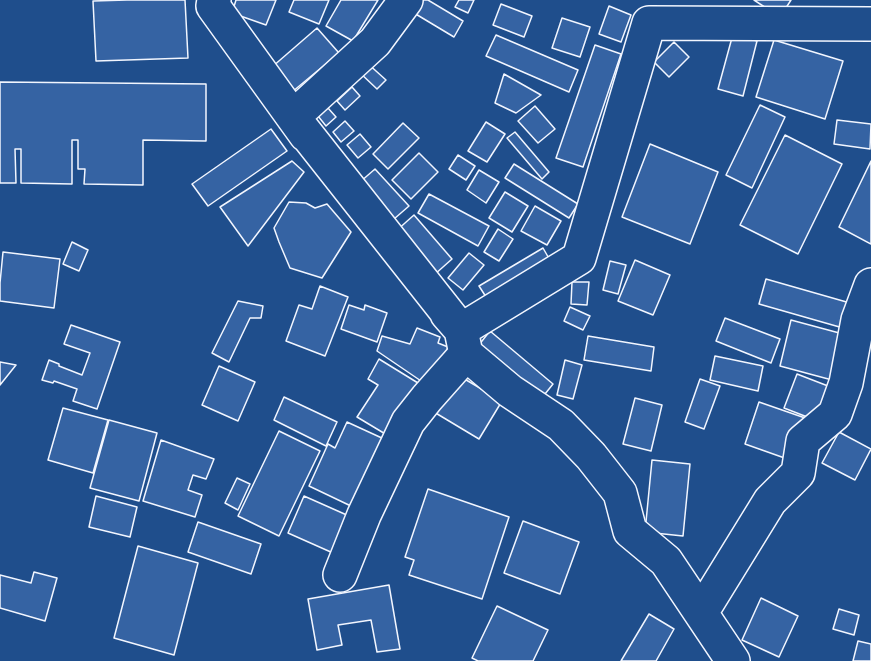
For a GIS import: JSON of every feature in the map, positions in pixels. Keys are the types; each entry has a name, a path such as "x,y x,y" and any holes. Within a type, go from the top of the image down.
{"street":[{"path":"214,0 213,6 292,117 382,238 464,342 510,391 561,425 591,456 620,493 630,531 666,561 733,661"},
{"path":"292,117 375,42 406,0"},
{"path":"340,575 364,515 408,422 427,398 464,342 579,258 649,23 871,24"},
{"path":"701,613 770,501 798,473 803,441 835,414 846,383 858,320 871,285"}],"building":[{"path":"185,0 188,58 96,61 93,1"},
{"path":"236,0 276,0 266,25 232,13"},
{"path":"294,0 329,0 319,24 289,12"},
{"path":"341,0 378,0 353,41 326,26"},
{"path":"415,0 428,0 463,21 454,37 409,10"},
{"path":"459,0 474,0 468,13 455,7"},
{"path":"754,0 791,0 780,17"},
{"path":"501,4 532,16 524,37 493,25"},
{"path":"609,6 631,15 621,42 599,34"},
{"path":"562,18 590,27 580,57 552,48"},
{"path":"317,28 339,53 292,92 272,67"},
{"path":"733,34 757,41 743,96 718,89"},
{"path":"496,35 578,70 569,92 486,56"},
{"path":"774,40 843,61 825,119 756,97"},
{"path":"674,42 689,57 669,77 654,62"},
{"path":"595,45 621,54 583,167 556,158"},
{"path":"366,62 386,80 377,89 358,71"},
{"path":"504,74 541,95 516,113 495,103"},
{"path":"0,82 206,84 206,141 143,140 143,185 84,184 85,169 78,169 78,140 72,140 72,184 21,183 21,149 15,149 16,183 0,183"},
{"path":"352,87 360,96 345,110 337,101"},
{"path":"760,105 785,117 752,188 726,175"},
{"path":"535,106 555,129 538,143 518,121"},
{"path":"328,108 336,117 326,126 318,116"},
{"path":"837,120 871,124 870,149 834,144"},
{"path":"345,121 354,131 341,142 333,132"},
{"path":"486,122 505,134 487,162 468,151"},
{"path":"403,123 419,138 388,169 373,154"},
{"path":"271,129 287,151 208,206 192,184"},
{"path":"515,132 549,172 542,179 507,138"},
{"path":"360,134 371,147 358,158 347,145"},
{"path":"785,135 842,164 798,254 740,225"},
{"path":"650,144 718,172 690,244 622,217"},
{"path":"419,153 438,172 411,199 392,180"},
{"path":"458,155 475,166 466,180 449,169"},
{"path":"292,161 304,172 248,246 220,207"},
{"path":"871,161 871,244 839,227"},
{"path":"514,164 578,204 569,218 505,178"},
{"path":"375,169 409,206 394,219 360,182"},
{"path":"479,170 499,182 486,203 467,190"},
{"path":"505,192 528,206 512,232 489,218"},
{"path":"429,194 489,226 478,246 418,213"},
{"path":"289,202 306,203 315,208 327,204 351,232 322,278 290,268 274,228"},
{"path":"535,206 561,221 547,245 521,231"},
{"path":"414,215 452,259 434,275 396,231"},
{"path":"498,229 513,239 499,261 484,252"},
{"path":"72,242 88,250 79,271 63,264"},
{"path":"543,248 551,262 488,300 479,286"},
{"path":"3,252 60,259 54,308 0,301"},
{"path":"469,253 484,265 463,290 448,278"},
{"path":"635,260 670,275 653,315 618,301"},
{"path":"610,261 626,265 618,294 603,290"},
{"path":"766,279 850,303 843,328 759,304"},
{"path":"572,282 589,282 587,305 571,304"},
{"path":"320,286 348,297 325,356 286,341 299,305 312,309"},
{"path":"238,301 263,306 261,318 250,318 229,362 212,353"},
{"path":"349,305 364,310 365,305 387,313 377,342 341,329"},
{"path":"570,307 590,316 583,330 564,321"},
{"path":"725,318 780,339 771,363 716,341"},
{"path":"791,320 843,334 832,380 780,366"},
{"path":"71,325 120,342 97,409 73,401 77,389 54,381 53,383 42,380 49,360 82,375 90,353 64,344"},
{"path":"417,328 440,337 438,343 448,347 440,367 424,383 377,351 382,336 410,344"},
{"path":"490,331 553,384 541,399 478,346"},
{"path":"588,336 654,347 651,371 584,360"},
{"path":"715,356 763,366 758,391 710,380"},
{"path":"379,359 418,383 387,435 357,417 378,385 368,379"},
{"path":"565,360 582,365 573,399 557,395"},
{"path":"0,362 16,365 0,385"},
{"path":"219,366 255,382 238,421 202,405"},
{"path":"456,374 502,401 479,439 434,412"},
{"path":"797,374 828,386 815,420 784,408"},
{"path":"700,379 720,386 704,429 685,422"},
{"path":"284,397 337,422 326,446 274,420"},
{"path":"635,398 662,405 651,451 623,444"},
{"path":"759,402 808,419 793,461 745,444"},
{"path":"63,408 108,420 93,473 48,460"},
{"path":"109,420 157,433 139,501 90,488"},
{"path":"347,422 384,439 353,507 309,486 328,444 335,448"},
{"path":"279,431 320,451 279,536 238,516"},
{"path":"839,432 871,449 855,480 822,463"},
{"path":"161,440 214,459 206,479 193,475 188,490 202,495 195,517 143,501"},
{"path":"652,460 690,464 683,536 645,532"},
{"path":"237,478 250,484 238,510 225,503"},
{"path":"428,489 509,517 482,599 409,575 414,560 405,557"},
{"path":"96,496 137,507 130,537 89,527"},
{"path":"304,496 349,516 333,553 288,533"},
{"path":"523,521 579,542 560,594 504,573"},
{"path":"198,522 261,544 251,574 188,552"},
{"path":"138,546 198,563 174,655 114,638"},
{"path":"34,572 57,578 45,621 0,608 0,575 31,583"},
{"path":"389,585 400,649 377,652 371,620 338,625 342,645 317,650 308,599"},
{"path":"761,598 798,616 779,657 742,640"},
{"path":"497,606 548,630 533,661 478,661 472,658"},
{"path":"839,609 859,615 854,635 833,629"},
{"path":"649,614 674,629 656,661 621,661"},
{"path":"858,641 871,644 871,661 853,661"}]}
